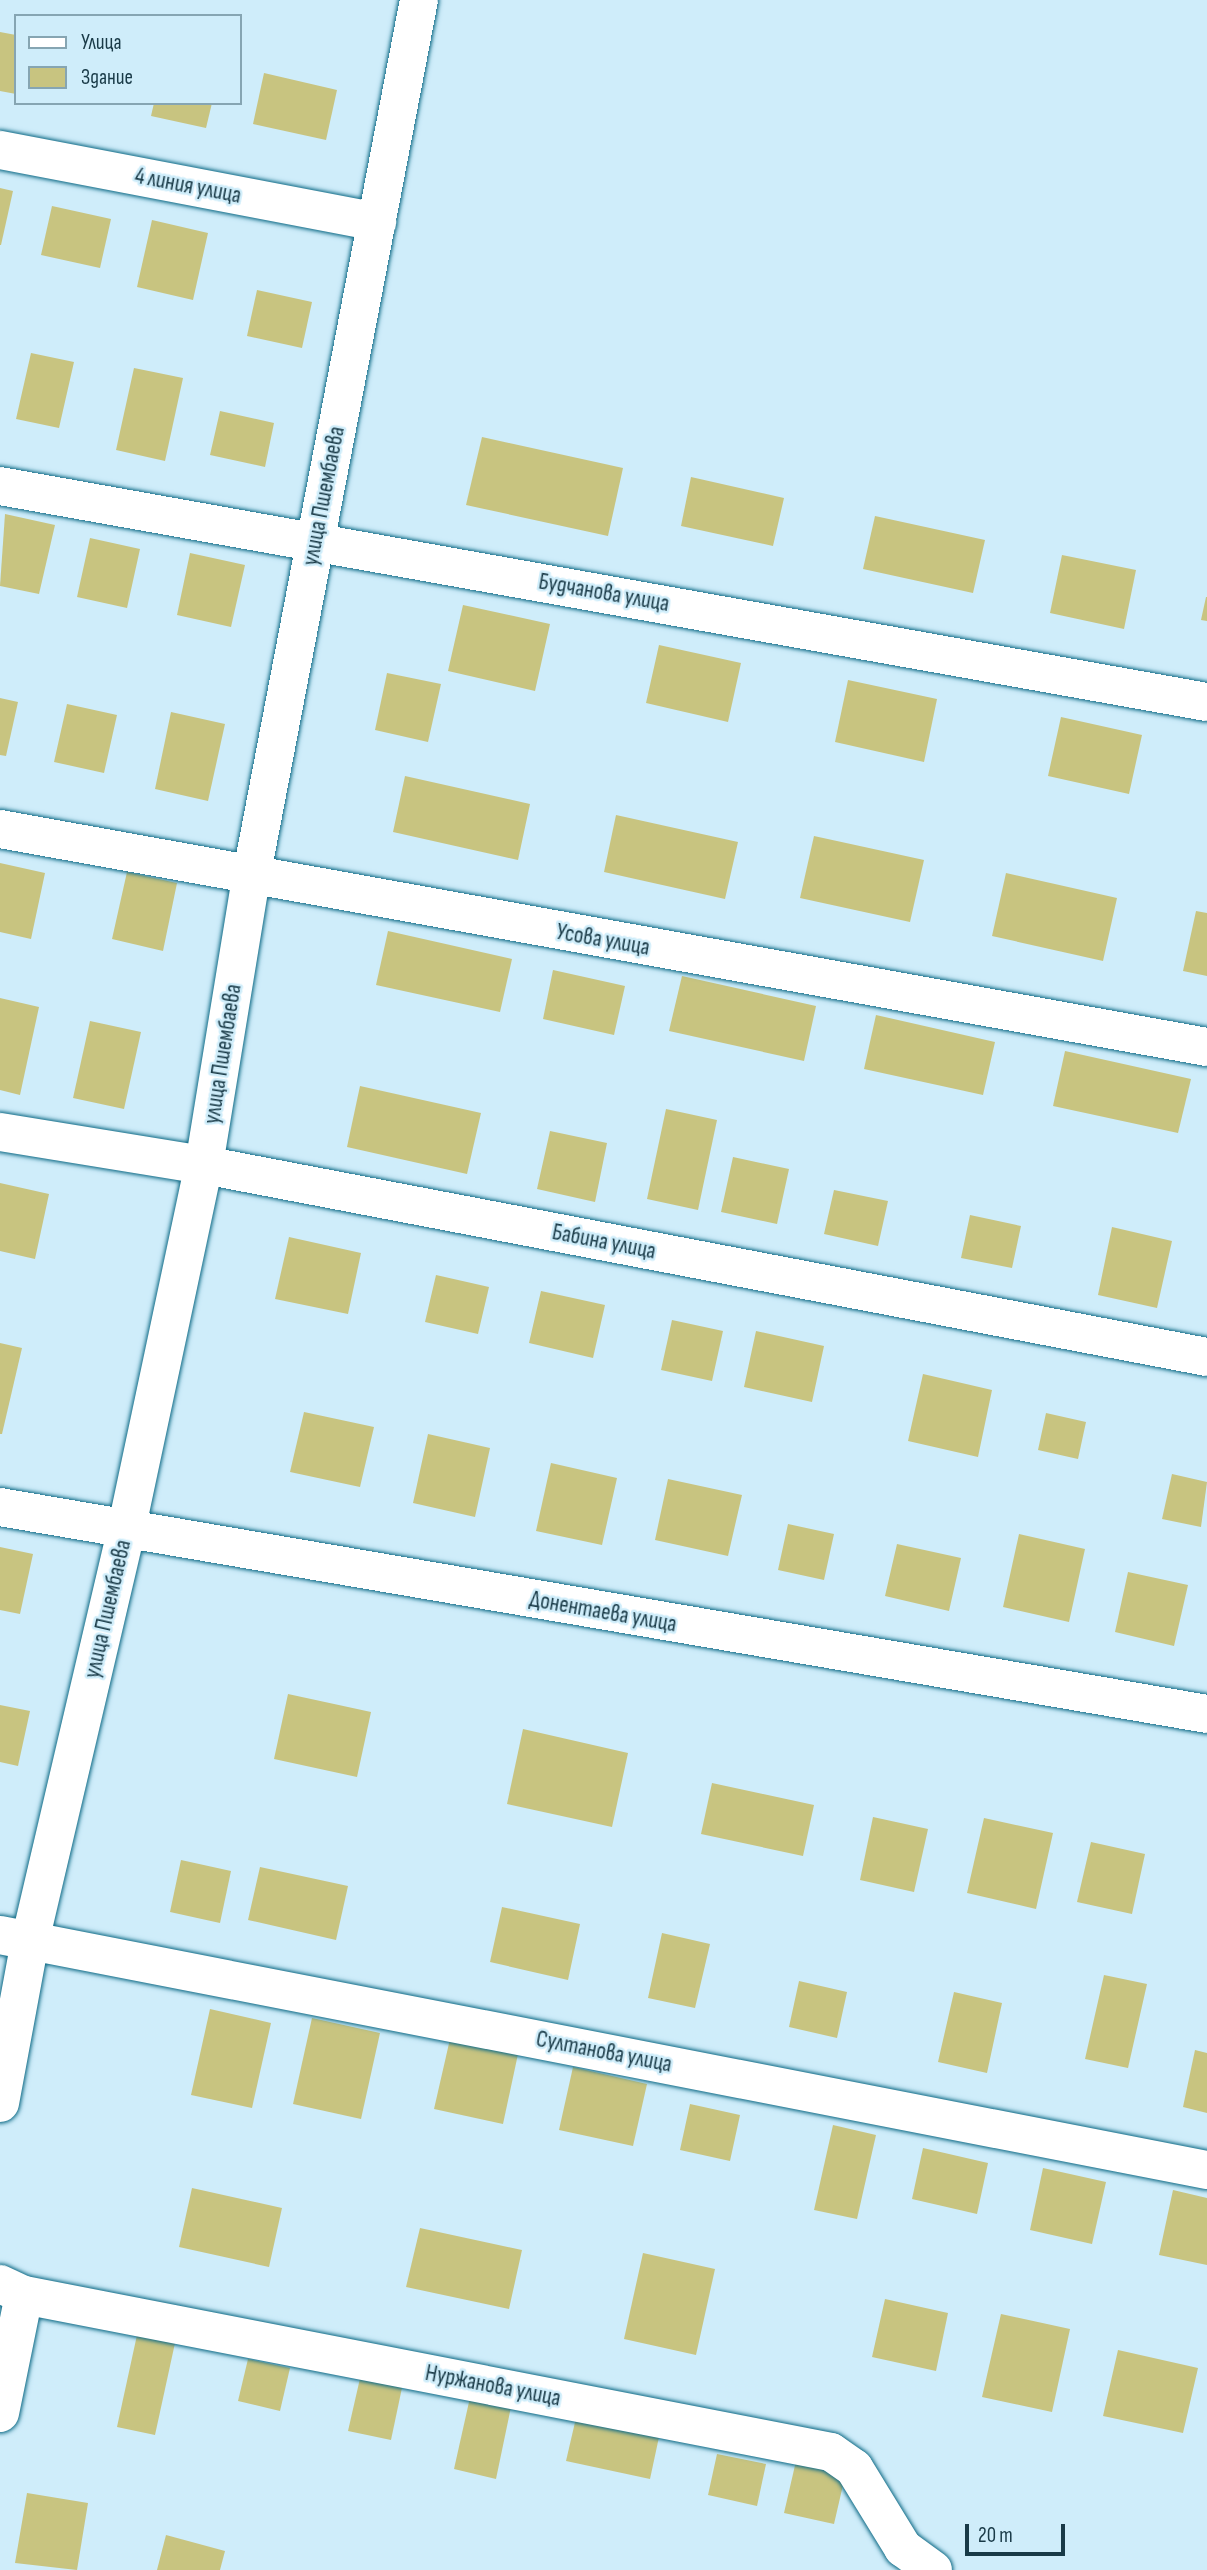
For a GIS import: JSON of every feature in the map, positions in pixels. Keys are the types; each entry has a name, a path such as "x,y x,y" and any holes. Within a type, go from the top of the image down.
{"street":[{"name":"улица Пшембаева","path":"0,2103 15,1938 126,1531 204,1165 251,878 419,0"},
{"name":"4 линия улица","path":"0,150 377,222"},
{"name":"Будчанова улица","path":"0,486 1207,702"},
{"name":"Усова улица","path":"0,829 251,878 1207,1047"},
{"name":"Бабина улица","path":"0,1132 204,1165 1207,1357"},
{"name":"Донентаева улица","path":"0,1507 126,1531 1207,1714"},
{"name":"Султанова улица","path":"15,1938 1207,2170"},
{"path":"0,2413 12,2289"},
{"name":"Нуржанова улица","path":"12,2289 831,2452 854,2468 902,2548 933,2570"}],"building":[{"path":"0,32 14,35 14,94 0,91"},
{"path":"264,73 337,90 326,140 253,124"},
{"path":"154,105 212,105 206,128 151,116"},
{"path":"0,188 13,191 1,245 0,245"},
{"path":"52,206 111,219 100,268 41,255"},
{"path":"152,220 208,233 193,300 137,287"},
{"path":"257,290 312,302 302,348 247,336"},
{"path":"31,353 74,362 59,428 16,419"},
{"path":"134,368 183,378 165,461 116,450"},
{"path":"220,411 274,423 265,467 210,455"},
{"path":"482,437 623,468 608,536 466,505"},
{"path":"691,477 784,498 773,546 681,526"},
{"path":"5,514 55,525 39,594 0,586"},
{"path":"875,516 985,540 973,593 863,569"},
{"path":"90,538 140,549 127,608 77,597"},
{"path":"190,553 245,565 231,627 177,615"},
{"path":"1062,555 1136,570 1124,629 1050,613"},
{"path":"1207,597 1207,621 1201,620"},
{"path":"463,605 550,624 535,691 448,671"},
{"path":"659,645 741,663 728,722 646,703"},
{"path":"387,673 441,684 428,742 375,730"},
{"path":"848,680 937,699 924,762 835,742"},
{"path":"0,698 18,702 6,756 0,755"},
{"path":"67,704 117,715 104,773 54,762"},
{"path":"171,712 225,724 208,801 155,789"},
{"path":"1061,717 1142,735 1129,794 1048,776"},
{"path":"405,776 530,804 518,860 393,832"},
{"path":"616,815 738,842 725,899 604,872"},
{"path":"814,836 924,860 910,922 800,898"},
{"path":"0,863 45,873 31,939 0,932"},
{"path":"127,872 177,883 163,951 112,939"},
{"path":"1006,873 1117,898 1103,961 992,936"},
{"path":"1196,911 1207,913 1207,976 1183,971"},
{"path":"388,931 512,959 500,1012 376,985"},
{"path":"553,970 625,986 614,1035 543,1019"},
{"path":"682,976 816,1006 804,1061 669,1031"},
{"path":"0,998 39,1007 20,1095 0,1090"},
{"path":"876,1015 995,1042 983,1095 864,1069"},
{"path":"90,1021 141,1032 124,1109 73,1098"},
{"path":"1065,1051 1191,1079 1178,1133 1053,1106"},
{"path":"360,1086 481,1113 467,1174 347,1147"},
{"path":"666,1109 717,1120 698,1210 647,1199"},
{"path":"550,1131 607,1143 595,1202 537,1189"},
{"path":"733,1157 789,1169 777,1224 721,1212"},
{"path":"0,1183 49,1194 35,1259 0,1251"},
{"path":"834,1190 888,1201 878,1246 824,1234"},
{"path":"970,1215 1021,1226 1012,1268 961,1258"},
{"path":"1112,1227 1172,1241 1157,1308 1098,1295"},
{"path":"289,1237 361,1253 348,1314 275,1299"},
{"path":"436,1275 489,1287 478,1334 425,1322"},
{"path":"541,1291 605,1305 593,1358 529,1343"},
{"path":"672,1320 723,1331 712,1381 661,1370"},
{"path":"756,1331 824,1346 812,1402 744,1387"},
{"path":"0,1343 22,1348 2,1434 0,1434"},
{"path":"923,1374 992,1390 978,1457 908,1441"},
{"path":"304,1412 374,1427 360,1487 290,1472"},
{"path":"1046,1413 1086,1422 1078,1459 1038,1450"},
{"path":"428,1434 490,1448 475,1517 413,1503"},
{"path":"551,1463 617,1478 602,1545 536,1531"},
{"path":"1172,1474 1207,1482 1201,1527 1162,1519"},
{"path":"668,1479 742,1495 728,1556 655,1540"},
{"path":"788,1524 834,1534 824,1580 778,1570"},
{"path":"1019,1534 1085,1549 1069,1622 1003,1607"},
{"path":"897,1544 961,1558 949,1611 885,1596"},
{"path":"0,1547 33,1554 20,1614 0,1610"},
{"path":"1128,1572 1188,1585 1174,1646 1115,1632"},
{"path":"288,1694 371,1712 357,1777 274,1759"},
{"path":"0,1705 30,1711 18,1766 0,1762"},
{"path":"523,1729 628,1753 612,1827 507,1804"},
{"path":"712,1783 814,1805 803,1856 701,1834"},
{"path":"873,1817 928,1829 914,1892 860,1880"},
{"path":"984,1818 1053,1833 1036,1909 967,1893"},
{"path":"1091,1842 1145,1854 1132,1914 1077,1902"},
{"path":"181,1860 231,1871 220,1923 170,1912"},
{"path":"260,1867 348,1886 336,1940 248,1920"},
{"path":"502,1907 580,1924 568,1980 490,1962"},
{"path":"662,1933 710,1944 695,2008 648,1998"},
{"path":"1104,1975 1147,1984 1128,2068 1085,2059"},
{"path":"799,1981 847,1992 837,2038 789,2027"},
{"path":"954,1992 1002,2003 987,2073 938,2062"},
{"path":"210,2009 271,2023 252,2108 191,2095"},
{"path":"312,2018 380,2033 361,2119 293,2104"},
{"path":"450,2039 518,2054 503,2124 434,2109"},
{"path":"1195,2050 1207,2053 1207,2113 1183,2107"},
{"path":"573,2067 647,2084 633,2146 559,2130"},
{"path":"690,2104 740,2115 730,2161 680,2150"},
{"path":"833,2125 876,2135 857,2219 814,2210"},
{"path":"923,2148 988,2163 977,2214 912,2199"},
{"path":"1043,2168 1106,2182 1092,2244 1030,2230"},
{"path":"192,2188 282,2208 269,2267 179,2247"},
{"path":"1173,2190 1207,2198 1207,2265 1159,2255"},
{"path":"420,2228 522,2250 509,2309 406,2287"},
{"path":"643,2253 715,2269 696,2355 624,2339"},
{"path":"885,2299 948,2313 936,2371 872,2357"},
{"path":"1001,2314 1070,2329 1052,2412 982,2397"},
{"path":"137,2335 175,2343 155,2435 117,2427"},
{"path":"1118,2350 1198,2368 1183,2433 1103,2416"},
{"path":"248,2359 290,2368 280,2411 238,2401"},
{"path":"361,2374 403,2383 391,2440 348,2431"},
{"path":"471,2393 512,2402 496,2479 454,2469"},
{"path":"579,2405 662,2423 650,2479 566,2461"},
{"path":"717,2454 766,2464 757,2506 708,2495"},
{"path":"796,2461 846,2472 834,2524 784,2513"},
{"path":"27,2493 88,2503 77,2570 15,2563"},
{"path":"166,2535 225,2551 220,2570 157,2570"}]}
